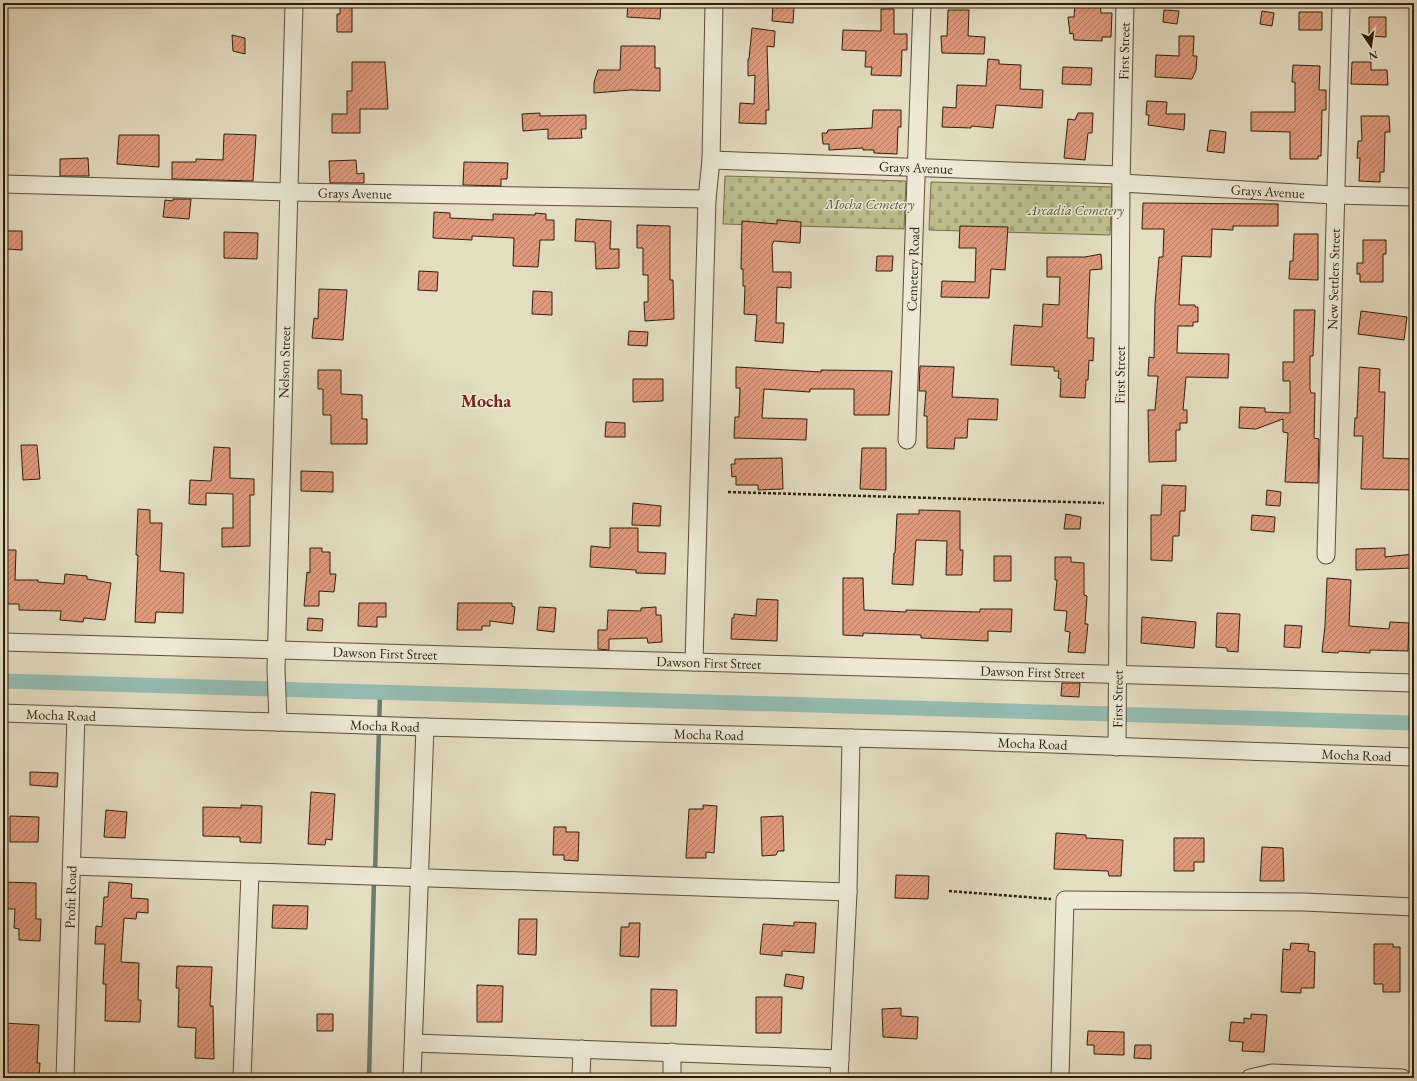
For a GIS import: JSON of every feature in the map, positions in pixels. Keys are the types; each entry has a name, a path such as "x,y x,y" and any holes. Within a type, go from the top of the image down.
{"street":[{"name":"Nelson Street","path":"279,714 276,669 294,3"},
{"path":"694,662 714,3"},
{"name":"Cemetery Road","path":"907,440 918,167 922,3"},
{"name":"First Street","path":"1117,747 1121,179 1125,3"},
{"name":"New Settlers Street","path":"1326,554 1334,195 1341,3"},
{"name":"Grays Avenue","path":"710,160 918,167 1121,179 1334,195 1414,197"},
{"name":"Grays Avenue","path":"3,184 289,192 707,199"},
{"name":"Dawson First Street","path":"3,642 1414,683"},
{"name":"Mocha Road","path":"3,713 76,715 279,714 426,727 851,738 1414,757"},
{"name":"Profit Road","path":"65,1078 76,715"},
{"path":"412,1078 426,727"},
{"path":"839,1078 848,892 851,738"},
{"path":"72,866 848,892"},
{"path":"242,1078 250,873"},
{"path":"1060,1078 1065,900 1304,902 1414,907"},
{"path":"414,1043 840,1059"},
{"path":"581,1078 582,1049"},
{"path":"672,1052 672,1078"},
{"path":"1250,1078 1272,1073 1402,1078"}],"path":[{"path":"728,492 1119,504"},
{"path":"949,891 1065,900"}],"green space":[{"name":"Mocha Cemetery","path":"725,176 906,181 904,229 723,224"},
{"name":"Arcadia Cemetery","path":"931,182 1112,187 1110,235 929,230"}],"building":[{"path":"340,3 352,3 352,32 337,32 337,14 340,14"},
{"path":"628,3 661,3 660,19 627,17"},
{"path":"1075,3 1100,3 1101,13 1112,13 1111,37 1102,37 1102,41 1074,40 1073,33 1070,34 1068,17 1074,17"},
{"path":"773,4 794,6 793,23 772,21"},
{"path":"881,9 894,9 894,34 907,34 907,50 902,50 901,76 871,75 872,67 865,67 866,51 842,50 843,30 881,31"},
{"path":"948,10 969,10 968,36 985,37 984,54 942,53 941,36 947,36"},
{"path":"1164,10 1179,11 1177,24 1163,22"},
{"path":"1262,11 1274,13 1272,26 1260,24"},
{"path":"1299,12 1322,12 1322,30 1299,30"},
{"path":"1369,17 1386,17 1386,37 1369,36"},
{"path":"752,28 775,31 774,47 767,46 769,110 766,110 766,124 739,123 740,103 754,104 755,75 748,76 748,59"},
{"path":"232,35 245,38 245,54 233,51"},
{"path":"1179,36 1194,36 1193,56 1197,56 1196,70 1192,79 1155,77 1156,55 1179,56"},
{"path":"621,46 655,46 655,68 660,68 660,91 631,90 594,93 594,82 598,70 620,70"},
{"path":"988,59 999,60 999,64 1021,65 1020,89 1043,90 1042,108 996,105 993,128 971,126 971,128 942,127 943,107 956,108 957,85 986,86"},
{"path":"352,62 385,62 388,109 360,109 360,133 332,133 332,114 347,114 347,91 352,91"},
{"path":"1352,62 1371,62 1371,70 1387,70 1388,85 1351,84"},
{"path":"1293,65 1320,66 1319,90 1326,90 1326,110 1322,110 1321,156 1318,156 1318,159 1290,159 1290,132 1251,131 1251,112 1295,112 1295,82 1292,82"},
{"path":"1063,67 1092,68 1091,85 1062,84"},
{"path":"1147,101 1167,102 1166,114 1185,114 1184,130 1148,125 1149,115 1146,115"},
{"path":"873,110 901,110 901,127 898,127 897,154 874,153 874,150 863,150 863,148 829,150 829,144 823,144 822,133 827,133 828,130 872,128"},
{"path":"540,113 540,116 586,115 586,129 581,129 582,138 548,139 548,129 523,131 522,114"},
{"path":"1078,113 1093,113 1092,133 1088,133 1085,160 1064,158 1068,119 1075,120"},
{"path":"1361,116 1389,116 1390,132 1385,132 1384,172 1380,172 1380,182 1359,181 1360,158 1357,158 1358,141 1362,141"},
{"path":"1210,130 1226,132 1224,153 1207,151"},
{"path":"224,134 256,135 253,181 172,179 172,162 196,162 196,159 223,160"},
{"path":"119,135 159,135 159,167 117,164"},
{"path":"88,158 89,176 60,176 60,159"},
{"path":"356,160 357,174 364,173 364,183 330,183 329,161"},
{"path":"464,162 508,163 507,179 501,179 501,186 463,185"},
{"path":"173,199 191,199 189,219 163,217 165,200 173,201"},
{"path":"1143,203 1278,204 1278,226 1233,226 1233,230 1212,229 1211,257 1182,256 1179,305 1195,305 1195,307 1198,307 1198,322 1193,322 1193,326 1178,326 1177,353 1229,354 1228,378 1186,377 1183,410 1187,410 1187,423 1180,423 1180,430 1176,430 1176,461 1149,462 1148,410 1155,410 1158,376 1148,376 1149,357 1154,358 1155,305 1159,257 1163,257 1164,229 1142,229"},
{"path":"434,212 450,213 450,218 493,220 493,214 546,214 546,220 554,220 554,240 540,240 538,267 513,266 514,238 472,236 472,240 433,238"},
{"path":"576,219 611,221 610,249 619,249 619,268 596,269 595,242 575,241"},
{"path":"777,220 801,222 800,243 774,241 772,245 773,272 791,272 791,288 777,287 776,323 784,323 783,343 755,341 757,315 744,314 745,286 743,286 743,269 741,269 742,221 777,224"},
{"path":"637,225 670,226 670,280 673,280 674,319 645,321 644,302 648,302 648,275 643,275 643,248 637,248"},
{"path":"960,226 1008,227 1005,270 991,269 989,298 941,297 942,281 975,282 976,248 959,248"},
{"path":"6,231 22,231 22,250 6,249"},
{"path":"224,232 258,233 257,259 224,258"},
{"path":"1294,234 1318,234 1318,280 1289,279 1290,261 1293,261"},
{"path":"1363,240 1386,240 1386,254 1383,254 1383,282 1360,282 1360,274 1357,274 1357,263 1363,263"},
{"path":"1101,254 1102,269 1090,270 1087,338 1094,338 1093,361 1089,360 1085,398 1060,397 1061,379 1058,378 1059,371 1054,371 1054,367 1011,365 1014,325 1042,327 1043,304 1059,305 1060,277 1047,277 1047,257 1085,257"},
{"path":"877,256 893,256 892,271 876,271"},
{"path":"419,271 438,272 437,291 418,290"},
{"path":"319,289 347,290 343,340 312,338 314,318 318,319"},
{"path":"533,291 552,292 552,315 532,314"},
{"path":"1294,310 1315,310 1313,356 1310,356 1310,389 1311,393 1315,393 1314,438 1319,439 1318,483 1285,482 1288,433 1283,432 1283,419 1256,429 1239,428 1240,407 1265,408 1265,412 1290,413 1290,381 1283,381 1283,362 1294,362"},
{"path":"1361,311 1407,317 1404,340 1358,334"},
{"path":"629,331 648,332 647,346 628,345"},
{"path":"920,366 954,367 952,397 998,399 997,420 968,419 967,438 955,438 954,449 927,448 927,416 924,416 926,391 919,391"},
{"path":"736,367 821,372 821,370 892,371 889,415 854,415 854,389 810,389 810,392 764,389 762,418 807,419 806,440 734,438 735,417 739,417 740,388 736,388"},
{"path":"1359,367 1380,369 1379,392 1385,392 1383,458 1414,459 1414,490 1361,489 1363,436 1354,436 1355,418 1357,418"},
{"path":"318,370 341,370 341,394 362,395 362,419 367,419 367,444 331,444 331,415 323,415 323,389 318,389"},
{"path":"633,379 663,379 663,401 633,402"},
{"path":"606,422 625,423 625,437 605,437"},
{"path":"21,445 37,445 40,479 23,480"},
{"path":"214,447 230,448 230,478 254,479 254,495 250,495 250,546 222,547 222,528 233,528 233,494 206,493 206,505 189,504 190,480 211,481"},
{"path":"862,448 886,448 886,490 860,489"},
{"path":"782,458 783,489 758,490 758,485 736,485 736,476 732,477 731,464 735,464 735,459"},
{"path":"301,471 333,472 333,492 301,491"},
{"path":"1162,485 1186,486 1185,511 1180,511 1179,536 1173,536 1172,561 1151,560 1151,515 1161,515"},
{"path":"1267,490 1281,492 1280,506 1266,505"},
{"path":"633,503 661,506 660,526 632,525"},
{"path":"138,509 150,510 150,523 162,523 160,571 184,573 183,613 156,612 155,623 135,622 138,555 136,555"},
{"path":"919,510 960,511 960,550 963,550 962,575 946,575 947,541 916,540 913,585 892,584 897,514 919,514"},
{"path":"1066,514 1081,517 1080,529 1064,529"},
{"path":"1252,515 1275,517 1274,532 1251,530"},
{"path":"610,528 638,528 638,552 666,553 665,574 636,573 636,570 590,567 591,546 610,548"},
{"path":"310,548 322,548 322,552 330,552 330,574 336,574 334,592 319,591 319,606 304,606 307,572 310,573"},
{"path":"1385,548 1385,557 1414,554 1414,568 1356,570 1356,549"},
{"path":"3,550 16,550 15,580 38,580 38,582 64,584 65,574 87,576 87,579 111,583 105,620 84,618 83,622 60,620 61,611 19,610 19,604 3,604"},
{"path":"994,556 1011,556 1011,581 994,581"},
{"path":"1055,557 1071,557 1071,562 1084,563 1084,595 1087,596 1085,624 1088,624 1085,653 1068,652 1070,632 1065,631 1067,611 1054,610 1057,580 1055,580"},
{"path":"843,578 863,578 864,610 906,612 906,610 980,612 980,609 1012,609 1011,632 988,631 988,641 921,638 921,635 863,633 863,636 843,635"},
{"path":"1327,578 1351,580 1349,626 1389,629 1390,622 1409,623 1408,651 1370,650 1370,653 1339,651 1338,653 1322,652 1325,626"},
{"path":"757,599 778,600 777,641 731,639 732,618 734,618 734,614 756,616"},
{"path":"359,603 386,603 386,617 377,617 377,627 358,626"},
{"path":"458,603 512,603 512,606 515,607 513,624 490,621 490,626 482,626 482,630 457,630"},
{"path":"539,607 556,608 554,632 537,630"},
{"path":"656,607 656,615 661,615 662,642 648,643 647,638 609,639 609,650 598,649 598,630 607,630 608,610 641,611 641,608"},
{"path":"1217,613 1240,614 1238,652 1227,651 1227,648 1216,647"},
{"path":"1142,617 1196,622 1194,648 1141,643"},
{"path":"308,618 323,619 322,631 307,630"},
{"path":"1285,625 1302,626 1300,648 1284,647"},
{"path":"1062,683 1080,683 1079,697 1061,696"},
{"path":"30,772 58,773 57,787 30,785"},
{"path":"311,792 335,794 332,840 326,839 325,845 308,844"},
{"path":"241,805 262,806 261,843 240,842 240,837 203,836 203,807 241,808"},
{"path":"703,805 717,806 714,853 706,852 706,858 686,858 689,809 703,809"},
{"path":"106,810 127,812 125,838 104,837"},
{"path":"10,816 39,817 38,842 10,842"},
{"path":"783,816 784,851 778,851 776,855 762,856 761,817"},
{"path":"554,827 566,827 566,832 579,832 578,861 564,860 564,855 553,855"},
{"path":"1056,833 1086,835 1086,838 1123,840 1121,876 1109,876 1108,871 1054,869"},
{"path":"1174,838 1204,838 1204,862 1194,862 1194,871 1174,871"},
{"path":"1262,847 1283,848 1284,881 1260,881"},
{"path":"896,875 929,876 928,899 895,898"},
{"path":"3,882 36,883 36,919 41,919 40,941 19,940 19,929 14,928 15,909 3,909"},
{"path":"109,882 132,884 131,898 148,899 148,913 137,912 136,919 124,918 121,962 139,963 138,1000 141,1000 140,1022 105,1021 106,984 103,984 105,944 95,944 96,926 102,927 104,897 108,897"},
{"path":"273,905 308,906 307,929 272,928"},
{"path":"519,919 537,919 536,955 518,954"},
{"path":"794,922 816,923 814,953 782,951 782,956 760,954 763,924 794,926"},
{"path":"629,923 640,923 639,957 620,956 621,927 629,927"},
{"path":"1291,943 1309,944 1308,951 1315,952 1314,988 1301,988 1301,993 1281,992 1283,949 1290,950"},
{"path":"1374,944 1393,944 1393,947 1400,947 1400,992 1383,992 1383,984 1374,984"},
{"path":"177,966 212,967 210,1006 213,1006 214,1059 195,1058 196,1028 178,1027 179,988 176,988"},
{"path":"786,974 804,977 802,989 784,986"},
{"path":"477,985 503,986 502,1022 477,1022"},
{"path":"651,989 677,990 676,1026 651,1026"},
{"path":"756,997 782,997 781,1033 756,1033"},
{"path":"901,1008 901,1016 918,1017 917,1039 883,1037 882,1009"},
{"path":"317,1014 333,1014 333,1031 317,1031"},
{"path":"1251,1014 1267,1015 1264,1052 1242,1051 1243,1042 1229,1041 1231,1022 1244,1023 1244,1018 1251,1019"},
{"path":"3,1023 39,1025 37,1063 40,1063 39,1078 4,1078"},
{"path":"1088,1031 1124,1032 1124,1055 1094,1054 1094,1045 1087,1045"},
{"path":"1135,1045 1151,1045 1151,1059 1134,1058"}],"waterway":[{"path":"3,681 1414,723"},
{"path":"375,873 380,693"},
{"path":"369,1078 374,880"}],"district":[{"name":"Mocha","path":"486,400"}]}
